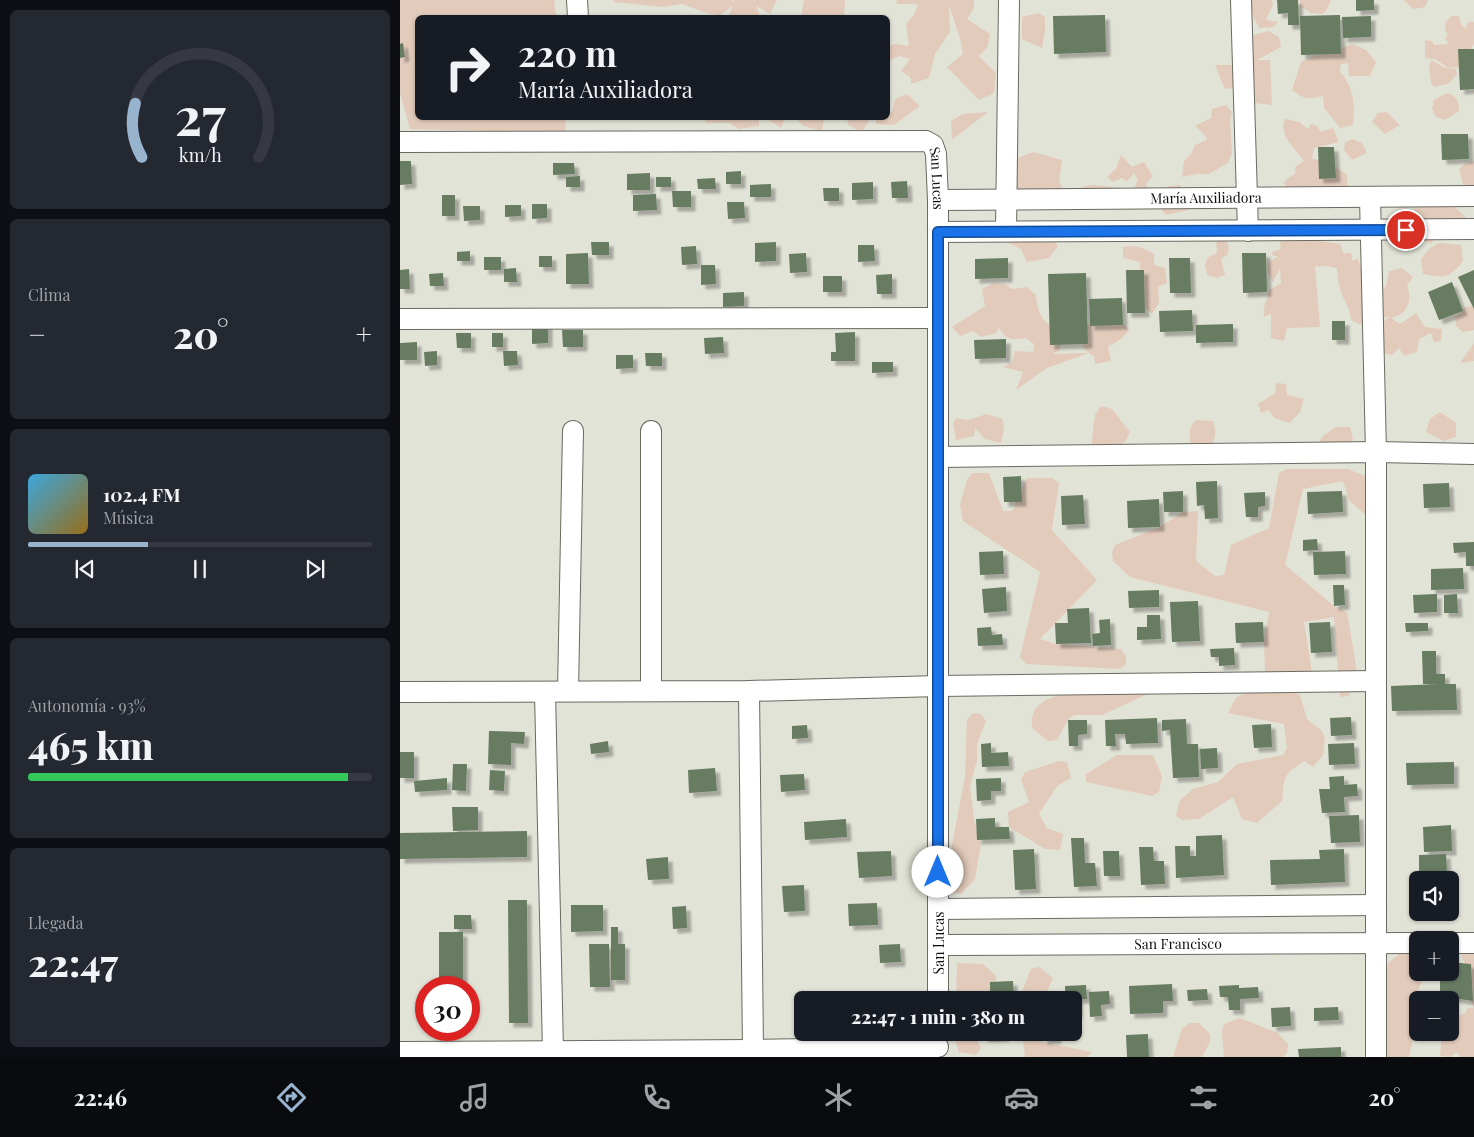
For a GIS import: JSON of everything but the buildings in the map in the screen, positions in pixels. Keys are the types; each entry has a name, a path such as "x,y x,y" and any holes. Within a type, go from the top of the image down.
{"street":[{"path":"578,0 578,15"},
{"path":"1006,232 1009,0"},
{"path":"1241,0 1248,232"},
{"name":"San Lucas","path":"400,142 926,141 933,145 936,154 938,200 938,991"},
{"name":"María Auxiliadora","path":"938,200 1474,196"},
{"path":"1370,197 1376,452 1376,1057"},
{"path":"938,232 1474,230"},
{"path":"400,319 938,318"},
{"path":"568,691 573,431"},
{"path":"651,691 652,431"},
{"path":"939,457 1376,452 1474,454"},
{"path":"400,692 749,691 938,686 1376,681"},
{"path":"749,691 753,1050"},
{"path":"545,692 553,1051"},
{"path":"938,909 1376,905"},
{"name":"San Francisco","path":"939,945 1409,943"},
{"path":"1459,943 1474,943"},
{"path":"400,1052 753,1050 938,1046"}],"shaded area":[{"path":"400,0 554,0 556,15 415,15 415,120 565,120 566,133 410,129 400,93"},
{"path":"613,0 732,0 733,3 734,0 777,0 770,14 756,6 759,15 729,15 732,6 721,15 716,15 682,4 663,7 614,2"},
{"path":"804,0 845,0 844,15 801,15"},
{"path":"897,0 974,0 974,8 967,19 990,34 988,46 979,56 996,73 994,93 979,100 947,67 963,54 960,38 949,5 950,32 935,54 929,78 911,84 911,78 901,71 910,59 899,56 890,60 890,45 895,44 909,46 906,24 914,15 918,4 896,4"},
{"path":"1250,0 1272,0 1273,5 1266,20 1278,22 1274,27 1259,28 1248,5"},
{"path":"1300,0 1331,0 1326,11 1322,14 1311,13 1300,6"},
{"path":"1403,0 1428,0 1425,7 1414,9"},
{"path":"1038,13 1045,17 1042,48 1022,39 1022,17"},
{"path":"1451,16 1459,16 1461,24 1465,29 1469,22 1474,22 1474,44 1469,51 1468,68 1447,67 1435,59 1425,58 1425,40 1432,41 1434,45 1449,44 1445,39 1448,34 1445,31 1446,22"},
{"path":"1268,31 1279,37 1281,47 1257,60 1270,60 1272,105 1254,103 1246,37"},
{"path":"1353,44 1366,50 1376,62 1370,76 1349,76 1348,63 1341,64 1340,72 1351,90 1354,110 1353,125 1340,128 1324,108 1323,96 1306,98 1292,90 1301,62"},
{"path":"1432,60 1443,67 1456,69 1457,74 1448,84 1434,87 1431,83 1429,65"},
{"path":"1215,65 1232,65 1242,87 1225,89"},
{"path":"1447,93 1457,99 1459,111 1445,120 1436,117 1432,108 1434,100"},
{"path":"907,94 920,106 894,125 876,124 876,120 890,120 890,112 892,112 895,99"},
{"path":"1226,105 1232,112 1230,120 1232,153 1228,163 1209,174 1182,177 1184,161 1191,154 1195,145 1207,140 1205,135 1195,126 1211,118 1212,109"},
{"path":"988,112 952,140 951,121 963,114"},
{"path":"1387,112 1400,125 1385,134 1372,122 1378,113"},
{"path":"1285,119 1299,122 1308,129 1311,124 1317,126 1321,132 1333,128 1339,142 1314,148 1312,159 1328,161 1347,175 1348,196 1295,206 1284,183 1295,174 1296,166 1304,161 1286,136 1283,125"},
{"path":"705,120 759,120 759,126 739,129 729,123 706,123"},
{"path":"769,120 784,120 781,128"},
{"path":"798,120 824,120 822,131 803,126"},
{"path":"847,120 869,120 861,132 848,125"},
{"path":"1352,139 1362,143 1367,153 1352,160 1344,150 1345,142"},
{"path":"1033,152 1062,160 1059,181 1066,196 1009,204 1015,159"},
{"path":"1121,155 1132,167 1144,162 1153,176 1146,184 1148,192 1133,191 1138,180 1135,173 1127,181 1122,178 1113,182 1107,177 1116,169"},
{"path":"1474,161 1474,187 1463,184 1459,169 1465,164"},
{"path":"1093,185 1122,188 1127,192 1098,202 1081,187"},
{"path":"1181,185 1183,197 1191,201 1188,210 1166,215 1159,207 1162,192 1169,186"},
{"path":"1419,203 1450,203 1466,217 1436,228 1432,244 1419,239 1407,220"},
{"path":"1047,232 1058,246 1049,258 1027,262 1021,249 1008,243"},
{"path":"1287,236 1340,244 1345,254 1351,253 1352,260 1358,259 1363,273 1378,288 1386,287 1389,271 1402,268 1413,277 1407,285 1408,306 1402,313 1391,318 1400,324 1416,313 1425,327 1442,329 1441,341 1434,342 1431,333 1419,339 1417,352 1404,356 1399,348 1392,355 1373,351 1369,336 1390,317 1370,318 1369,324 1359,324 1351,320 1341,291 1337,269 1315,266 1320,327 1287,328 1284,341 1271,338 1271,314 1264,317 1264,309 1269,290 1281,283 1280,269 1273,282 1267,272 1268,263 1278,256 1273,256 1272,252 1281,249 1279,238"},
{"path":"1216,238 1227,240 1229,248 1228,254 1221,259 1225,275 1217,278 1207,275 1205,266 1207,258 1217,253"},
{"path":"1439,243 1461,245 1463,261 1454,271 1446,276 1423,274 1421,259 1430,248"},
{"path":"1123,247 1140,247 1154,254 1154,265 1165,268 1167,283 1158,287 1159,303 1152,314 1139,302 1140,262 1123,258"},
{"path":"994,283 1005,284 1012,289 1027,287 1036,295 1040,314 1046,322 1062,332 1060,350 1052,354 1089,353 1047,368 1016,390 1023,372 1003,367 1012,362 1015,351 1033,352 1034,344 1026,338 1013,339 1007,337 999,327 996,333 981,337 973,331 960,336 952,327 985,306 982,289"},
{"path":"1474,306 1474,330 1463,332 1456,326 1455,317 1465,307"},
{"path":"1110,314 1129,330 1121,339 1108,347 1111,361 1095,364 1094,356 1084,349 1077,330"},
{"path":"1474,343 1474,361 1460,363"},
{"path":"1276,383 1286,384 1287,395 1304,399 1300,412 1290,423 1274,418 1269,410 1261,413 1258,404 1275,393"},
{"path":"1101,406 1112,409 1130,432 1122,444 1091,447 1095,415"},
{"path":"1440,412 1456,423 1456,437 1444,441 1426,432 1430,419"},
{"path":"986,414 1003,419 1004,429 1001,443 985,439 975,428 974,436 956,440 953,423 956,418 969,420"},
{"path":"1196,420 1213,421 1215,433 1212,446 1191,445 1190,431"},
{"path":"1336,427 1350,427 1353,439 1340,451 1316,446 1324,435"},
{"path":"1287,469 1348,469 1365,476 1377,498 1370,519 1349,500 1343,481 1303,489 1285,565 1334,606 1347,612 1357,672 1349,696 1340,697 1334,617 1304,622 1313,678 1265,672 1264,642 1269,612 1130,577 1113,561 1112,553 1115,545 1160,527 1183,512 1198,511 1196,561 1215,576 1224,575 1231,545 1269,528 1279,473"},
{"path":"972,473 989,473 1003,511 1012,511 1027,478 1052,478 1059,483 1052,530 1097,580 1040,639 1056,644 1121,649 1126,656 1126,664 1120,669 1026,664 1020,657 1040,572 963,521 960,505 967,480"},
{"path":"1285,689 1300,695 1307,719 1322,731 1325,739 1323,755 1313,767 1305,761 1288,773 1282,801 1257,823 1242,819 1233,797 1199,819 1182,820 1176,816 1180,800 1193,789 1218,782 1237,764 1283,755 1287,748 1284,724 1228,713 1236,698 1251,690"},
{"path":"1070,692 1150,693 1102,715 1074,715 1068,720 1057,740 1048,741 1032,728 1034,712 1042,702"},
{"path":"973,713 981,714 986,721 977,744 977,761 970,785 974,820 981,844 975,879 961,894 953,892 946,876 965,777 967,720"},
{"path":"1117,755 1153,755 1162,776 1159,792 1152,796 1086,782 1086,774"},
{"path":"1059,761 1067,762 1071,778 1057,786 1039,814 1047,828 1063,834 1060,850 1045,849 1009,827 1008,812 1029,802 1021,780 1025,772"},
{"path":"1474,946 1474,1057 1459,1057 1456,1053 1450,1057 1440,1056 1441,1041 1459,1041 1460,1015 1464,1014 1468,1008 1473,1008 1468,970 1461,955"},
{"path":"1402,952 1409,952 1409,981 1422,981 1418,991 1409,991 1409,1041 1413,1041 1409,1057 1379,1057 1387,1013 1385,979 1388,963"},
{"path":"957,963 983,964 996,976 993,991 956,991"},
{"path":"1039,967 1053,978 1047,991 1022,991 1031,969"},
{"path":"1240,1018 1278,1033 1288,1044 1287,1053 1283,1057 1224,1057 1222,1032 1224,1024"},
{"path":"1190,1023 1199,1023 1210,1034 1210,1042 1202,1057 1173,1057 1182,1028"},
{"path":"955,1041 978,1041 981,1048 976,1055 959,1052"},
{"path":"1023,1041 1042,1041 1092,1052 1087,1057 1025,1057"}],"route":[{"path":"938,872 938,232 1406,230"}]}
